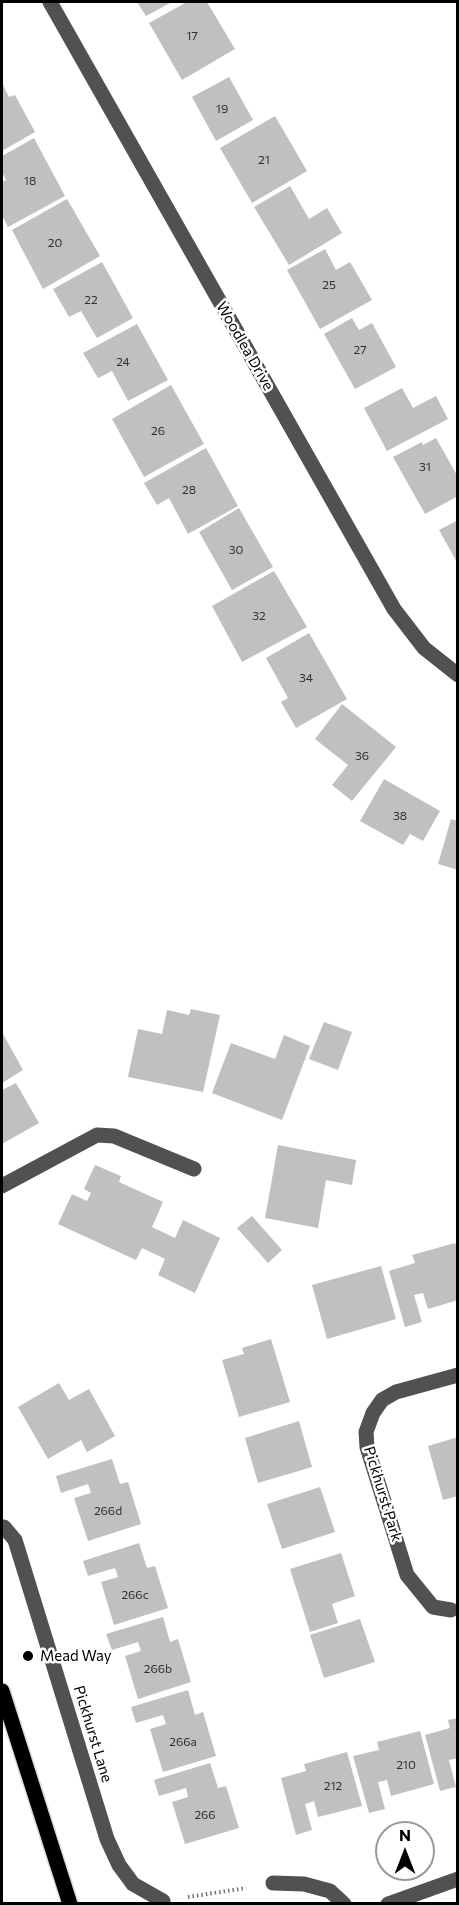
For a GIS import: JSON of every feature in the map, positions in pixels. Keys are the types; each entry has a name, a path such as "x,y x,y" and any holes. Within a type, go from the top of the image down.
{"main road":[{"path":"2,1691 70,1904"}],"street":[{"name":"Woodlea Drive","path":"50,2 394,609 424,648 458,675"},
{"path":"2,1186 98,1135 114,1136 194,1169"},
{"name":"Pickhurst Park","path":"452,1610 433,1607 407,1575 367,1447 366,1432 373,1413 382,1400 396,1392 458,1375"},
{"name":"Pickhurst Lane","path":"2,1527 15,1540 107,1839 119,1865 134,1884 163,1901"},
{"path":"388,1903 458,1878"},
{"path":"273,1883 304,1884 330,1891 344,1904"}],"path":[{"path":"163,1901 273,1883"}],"building":[{"path":"137,2 172,2 146,16"},
{"path":"187,2 207,2 235,49 182,80 149,23"},
{"path":"229,77 253,120 216,141 192,97"},
{"path":"2,83 9,97 15,95 35,132 2,151"},
{"path":"275,116 307,171 252,203 220,148"},
{"path":"34,138 65,196 8,227 2,215 2,182 6,180 2,172 2,156"},
{"path":"290,186 309,219 327,208 342,233 289,265 254,207"},
{"path":"67,199 100,256 43,289 12,230"},
{"path":"325,249 336,270 350,262 372,300 320,329 287,270"},
{"path":"102,262 133,318 97,338 81,311 69,317 53,289"},
{"path":"352,318 359,330 372,323 396,367 355,389 324,334"},
{"path":"137,324 168,380 128,401 112,371 98,378 83,353"},
{"path":"171,385 204,444 144,477 112,419"},
{"path":"402,388 413,408 436,396 448,419 387,451 364,408"},
{"path":"436,438 458,477 458,496 425,514 393,457 422,442 423,445"},
{"path":"206,448 238,506 188,534 169,498 157,505 144,483"},
{"path":"239,508 273,567 232,590 199,532"},
{"path":"458,520 458,564 439,530"},
{"path":"274,571 307,627 242,662 212,606"},
{"path":"309,633 347,699 296,728 281,702 288,698 266,658"},
{"path":"342,704 396,747 352,801 332,785 348,765 315,739"},
{"path":"384,779 440,811 423,841 410,834 403,845 360,821"},
{"path":"451,819 458,821 458,870 438,864"},
{"path":"191,1009 220,1015 203,1092 128,1077 138,1029 162,1034 167,1010 189,1015"},
{"path":"324,1022 352,1032 338,1070 309,1059"},
{"path":"2,1032 23,1070 2,1083"},
{"path":"284,1035 310,1046 282,1120 212,1093 231,1043 275,1059"},
{"path":"16,1083 39,1123 2,1144 2,1090"},
{"path":"278,1145 356,1160 352,1185 326,1180 318,1228 265,1218"},
{"path":"95,1165 121,1176 119,1182 163,1202 152,1227 175,1238 183,1220 220,1238 195,1293 158,1275 165,1259 142,1248 136,1260 58,1224 72,1194 87,1201 91,1193 84,1189"},
{"path":"252,1216 282,1250 268,1263 237,1228"},
{"path":"455,1243 458,1250 458,1300 428,1309 423,1293 414,1295 422,1322 405,1327 389,1271 415,1263 412,1255"},
{"path":"381,1266 396,1319 327,1339 312,1285"},
{"path":"271,1339 290,1402 239,1417 222,1360 244,1354 242,1348"},
{"path":"59,1383 69,1400 89,1389 115,1436 87,1452 81,1440 48,1459 18,1407"},
{"path":"299,1421 312,1467 258,1483 245,1438"},
{"path":"458,1437 458,1496 443,1500 428,1446"},
{"path":"112,1459 120,1484 128,1482 141,1524 88,1541 74,1498 91,1493 88,1484 61,1493 56,1476"},
{"path":"320,1487 335,1532 282,1549 267,1504"},
{"path":"139,1543 147,1568 155,1566 168,1608 114,1625 101,1582 118,1577 115,1568 88,1576 83,1561"},
{"path":"341,1553 355,1596 332,1604 338,1623 310,1632 290,1569"},
{"path":"163,1617 170,1642 178,1639 191,1682 138,1699 125,1656 141,1651 138,1642 112,1650 106,1634"},
{"path":"360,1619 375,1662 324,1678 310,1635"},
{"path":"188,1690 195,1715 203,1712 216,1756 163,1772 150,1729 166,1724 163,1715 136,1723 131,1707"},
{"path":"458,1718 458,1758 449,1760 456,1787 440,1791 425,1735 450,1728 448,1720"},
{"path":"420,1731 434,1784 391,1796 387,1780 378,1782 385,1809 369,1813 353,1756 379,1750 377,1742"},
{"path":"347,1752 362,1806 318,1817 314,1801 305,1804 312,1830 296,1835 281,1778 306,1771 304,1764"},
{"path":"210,1763 218,1788 226,1786 239,1828 185,1844 172,1802 188,1797 186,1788 159,1796 154,1780"}],"place":[{"name":"Mead Way","path":"28,1656"}]}
